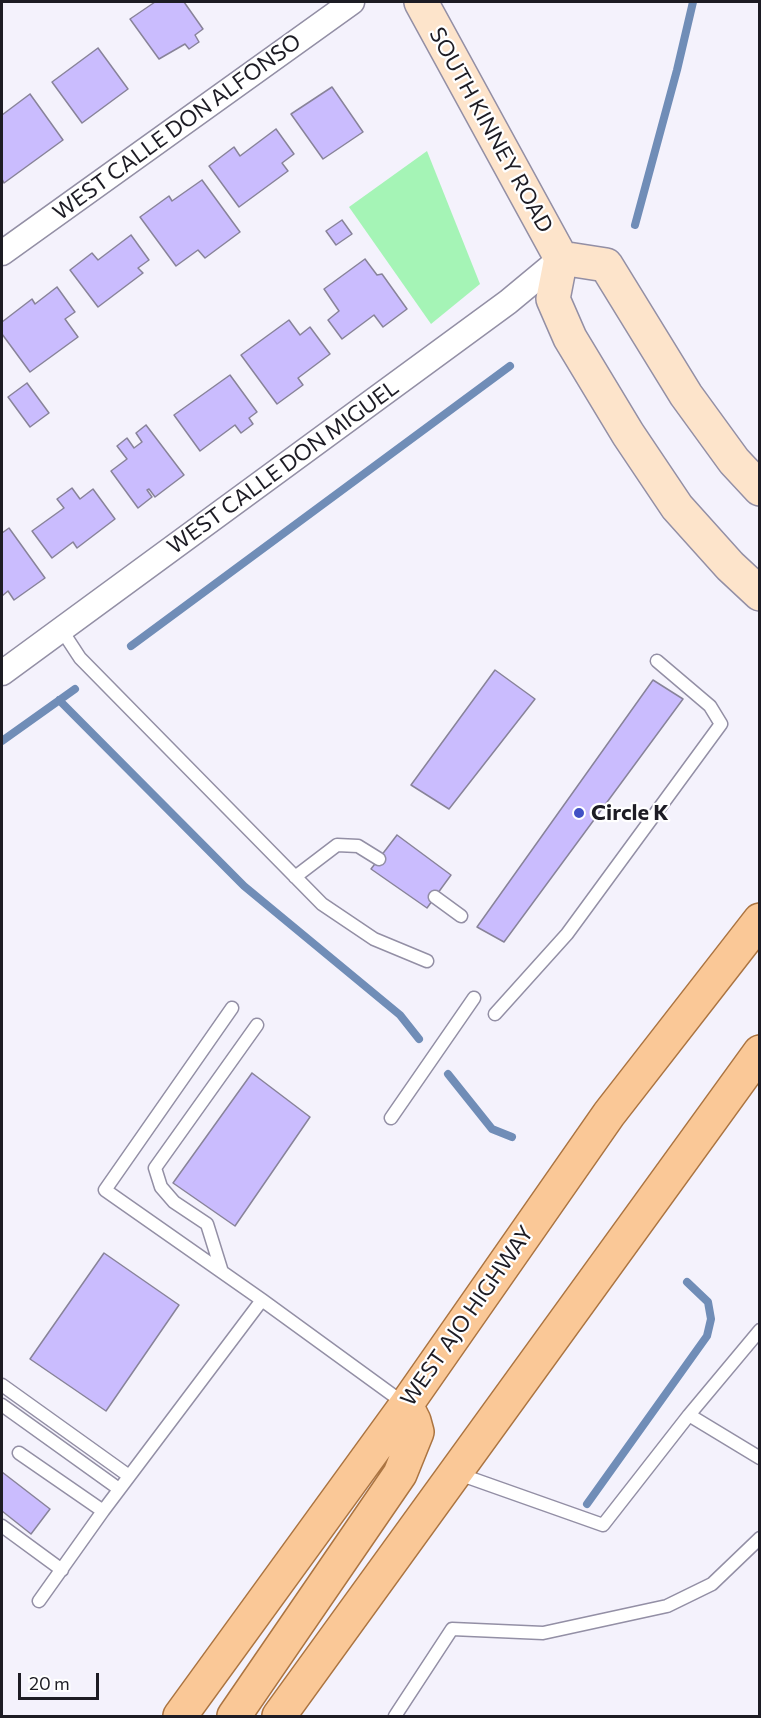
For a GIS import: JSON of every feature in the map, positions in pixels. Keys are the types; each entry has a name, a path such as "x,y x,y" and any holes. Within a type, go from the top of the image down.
{"main road":[{"name":"SOUTH KINNEY ROAD","path":"421,2 561,258 553,299 570,338 628,434 676,507 759,594"},
{"name":"SOUTH KINNEY ROAD","path":"561,258 606,265 686,395 734,461 759,489"},
{"name":"WEST AJO HIGHWAY","path":"180,1716 406,1405 609,1114 759,920"},
{"path":"279,1716 759,1052"},
{"path":"234,1716 400,1474 417,1432 406,1405"}],"street":[{"name":"WEST CALLE DON ALFONSO","path":"2,253 352,2"},
{"name":"WEST CALLE DON MIGUEL","path":"2,672 508,302 561,258"}],"lane":[{"path":"61,629 80,658 322,904 374,939 427,961"},
{"path":"495,1014 567,934 721,724 710,706 657,662"},
{"path":"295,877 337,845 358,846 379,859"},
{"path":"435,897 461,916"},
{"path":"390,1119 474,998"},
{"path":"232,1008 105,1190 406,1405"},
{"path":"222,1272 207,1224 174,1202 161,1186 155,1168 257,1025"},
{"path":"39,1601 103,1511 262,1300"},
{"path":"455,1473 603,1526 689,1415 759,1330"},
{"path":"2,1385 129,1476"},
{"path":"2,1405 120,1489"},
{"path":"689,1415 759,1458"},
{"path":"19,1453 103,1511"},
{"path":"2,1526 62,1570"},
{"path":"395,1716 452,1629 543,1633 667,1606 712,1584 759,1538"}],"green space":[{"path":"427,151 480,284 431,324 349,207"}],"building":[{"path":"155,2 184,2 203,29 195,35 199,42 189,49 185,44 159,59 130,19"},
{"path":"98,48 128,89 82,123 52,82"},
{"path":"332,87 363,132 323,159 291,114"},
{"path":"30,94 63,140 4,183 2,179 2,115"},
{"path":"276,129 294,154 282,163 288,171 239,207 209,166 234,147 240,156"},
{"path":"202,180 240,232 205,258 198,250 176,266 140,217 169,196 172,201"},
{"path":"342,220 352,234 336,245 326,231"},
{"path":"131,235 149,260 138,268 143,273 98,307 70,270 92,253 98,260"},
{"path":"365,259 377,275 382,274 407,309 383,327 374,315 342,339 328,320 339,311 324,289"},
{"path":"57,287 75,312 65,319 78,337 30,372 2,334 2,322 32,299 35,304"},
{"path":"289,320 300,335 310,327 330,354 298,378 303,385 277,404 241,355"},
{"path":"230,375 257,412 249,418 253,424 241,433 235,425 200,451 174,415"},
{"path":"27,383 49,413 30,427 8,397"},
{"path":"146,425 184,475 155,497 149,489 147,490 152,497 138,508 111,471 127,459 117,446 127,438 134,448 142,442 136,433"},
{"path":"72,488 80,499 93,489 115,519 77,548 73,542 52,558 32,531 64,508 57,499"},
{"path":"9,528 45,578 14,600 8,591 2,596 2,533"},
{"path":"495,670 535,699 449,809 411,785"},
{"name":"Circle K","path":"653,680 683,699 504,942 477,927"},
{"path":"397,835 451,875 427,908 371,869"},
{"path":"252,1073 310,1117 235,1226 173,1183"},
{"path":"104,1253 179,1305 106,1411 30,1359"},
{"path":"2,1472 50,1509 31,1534 2,1511"}],"waterway":[{"path":"635,225 693,2"},
{"path":"131,646 510,366"},
{"path":"2,741 75,689"},
{"path":"59,700 244,886 400,1015 419,1039"},
{"path":"448,1074 492,1129 512,1137"},
{"path":"587,1504 707,1336 711,1319 708,1302 687,1282"}],"place":[{"name":"Circle K","path":"579,813"}]}
